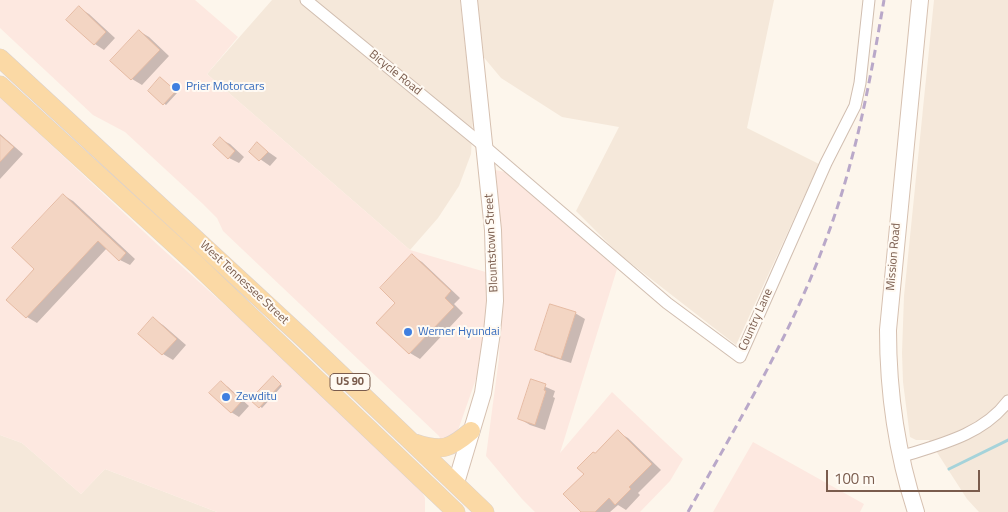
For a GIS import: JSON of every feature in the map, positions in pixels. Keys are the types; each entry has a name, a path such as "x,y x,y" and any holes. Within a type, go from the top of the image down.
{"main road":[{"name":"Blountstown Street","path":"456,483 483,394 495,301 493,230 469,0"},
{"name":"Mission Road","path":"916,512 900,457 890,395 888,330 920,0"},
{"name":"West Tennessee Street","path":"0,58 304,339 485,512"},
{"name":"West Tennessee Street","path":"0,85 154,226 447,508"},
{"path":"154,226 167,212"},
{"path":"413,442 433,448 445,447 455,444 471,431"},
{"path":"447,508 456,483"}],"street":[{"name":"Bicycle Road","path":"306,0 484,146"},
{"name":"Country Lane","path":"484,146 667,303 740,357 826,163 855,106 860,82 869,0"},
{"path":"900,457 968,433 990,421 1008,401"}],"shaded area":[{"path":"0,0 195,0 238,37 207,74 410,250 489,273 488,310 478,373 456,436 442,442 439,436 223,231 217,218 203,204 125,132 93,115 0,28"},
{"path":"272,0 460,0 473,119 471,154 459,186 438,218 410,250 207,74"},
{"path":"476,0 774,0 747,128 819,164 736,345 619,254 576,211 619,127 562,117 501,78 481,54"},
{"path":"934,0 1008,0 1008,512 979,512 967,499 929,440 916,440 910,437 903,382 904,296"},
{"path":"0,97 419,486 425,498 425,512 217,512 105,469 81,494 22,443 0,435"},
{"path":"495,170 510,173 617,269 560,453 612,392 683,459 670,481 640,512 535,512 486,456 499,358 502,296"},
{"path":"0,435 22,443 81,494 105,469 217,512 0,512"},
{"path":"753,442 864,504 860,512 713,512"}],"building":[{"path":"79,6 106,32 94,45 66,20"},
{"path":"139,30 160,50 131,80 110,61"},
{"path":"160,77 176,91 163,105 148,91"},
{"path":"0,135 14,147 0,162"},
{"path":"220,137 235,151 228,159 213,145"},
{"path":"257,142 268,152 259,161 249,152"},
{"path":"63,194 126,253 119,261 98,241 26,318 6,300 34,269 12,248"},
{"path":"412,254 451,291 445,298 454,307 409,354 376,323 395,303 380,288"},
{"path":"550,304 576,312 561,359 535,350"},
{"path":"153,317 177,339 162,355 138,334"},
{"path":"273,376 281,384 259,408 250,400"},
{"path":"531,379 546,384 544,390 546,391 535,425 518,419"},
{"name":"Zewditu","path":"221,381 242,401 231,413 209,393"},
{"path":"618,430 652,464 629,487 631,489 615,505 609,498 595,512 581,512 563,494 584,474 577,468"}],"waterway":[{"path":"949,469 1008,440"}],"railway":[{"path":"688,512 744,413 779,346 796,312 825,242 836,213 853,153 867,92 884,0"}],"place":[{"name":"Prier Motorcars","path":"176,87"},
{"name":"Werner Hyundai","path":"408,332"},
{"name":"Zewditu","path":"226,397"}]}
